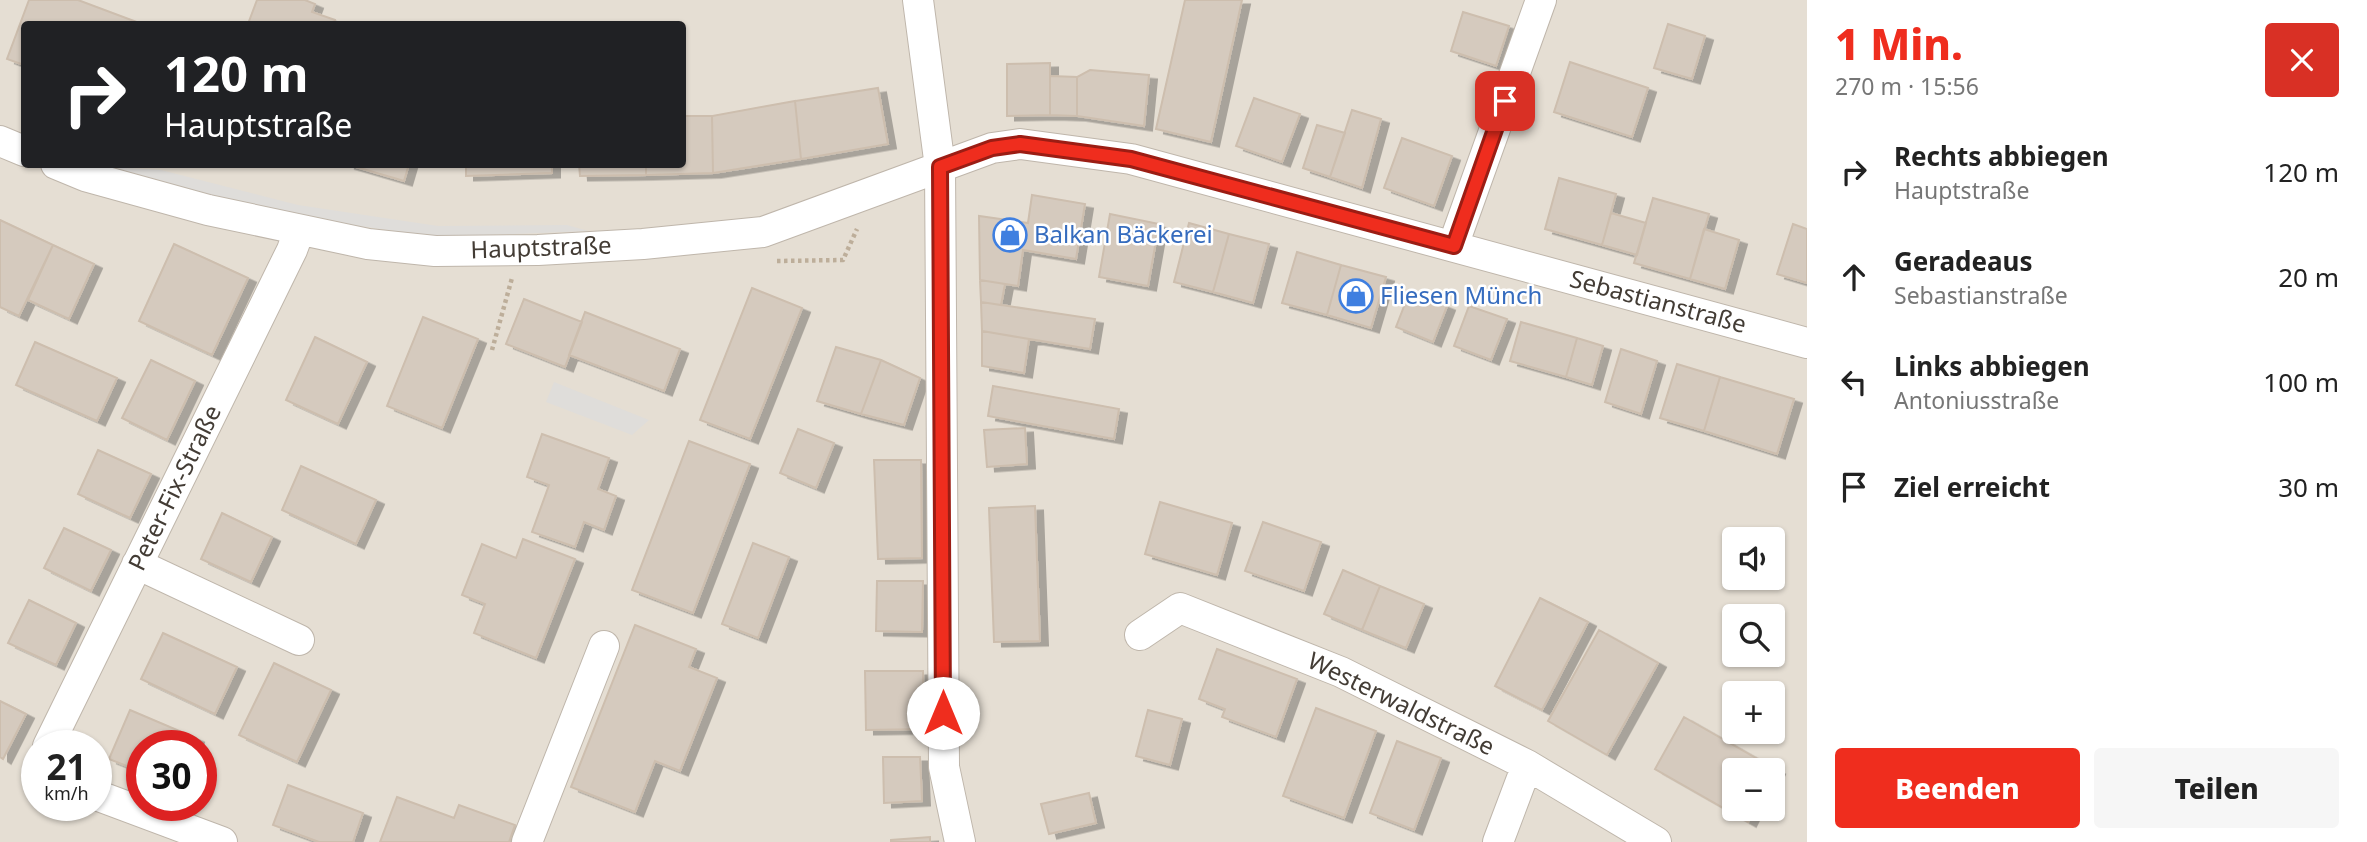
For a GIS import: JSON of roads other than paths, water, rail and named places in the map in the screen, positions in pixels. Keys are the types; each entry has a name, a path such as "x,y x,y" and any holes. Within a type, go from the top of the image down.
{"street":[{"path":"918,0 940,167 944,767 960,842"},
{"path":"1454,246 1541,0"},
{"path":"0,141 21,150"},
{"name":"Hauptstraße","path":"66,168 85,176 208,210 368,244 435,251 538,250 643,244 763,232 992,148 1020,144"},
{"name":"Sebastianstraße","path":"1020,144 1131,159 1807,342"},
{"name":"Peter-Fix-Straße","path":"56,730 299,231"},
{"path":"137,564 299,640"},
{"name":"Westerwaldstraße","path":"1140,635 1180,608 1341,672 1527,765 1656,842"},
{"path":"527,842 604,646"},
{"path":"1497,842 1527,765"},
{"path":"112,801 222,842"}],"place":[{"name":"Balkan Bäckerei","path":"1010,235"},
{"name":"Fliesen Münch","path":"1356,296"}]}
